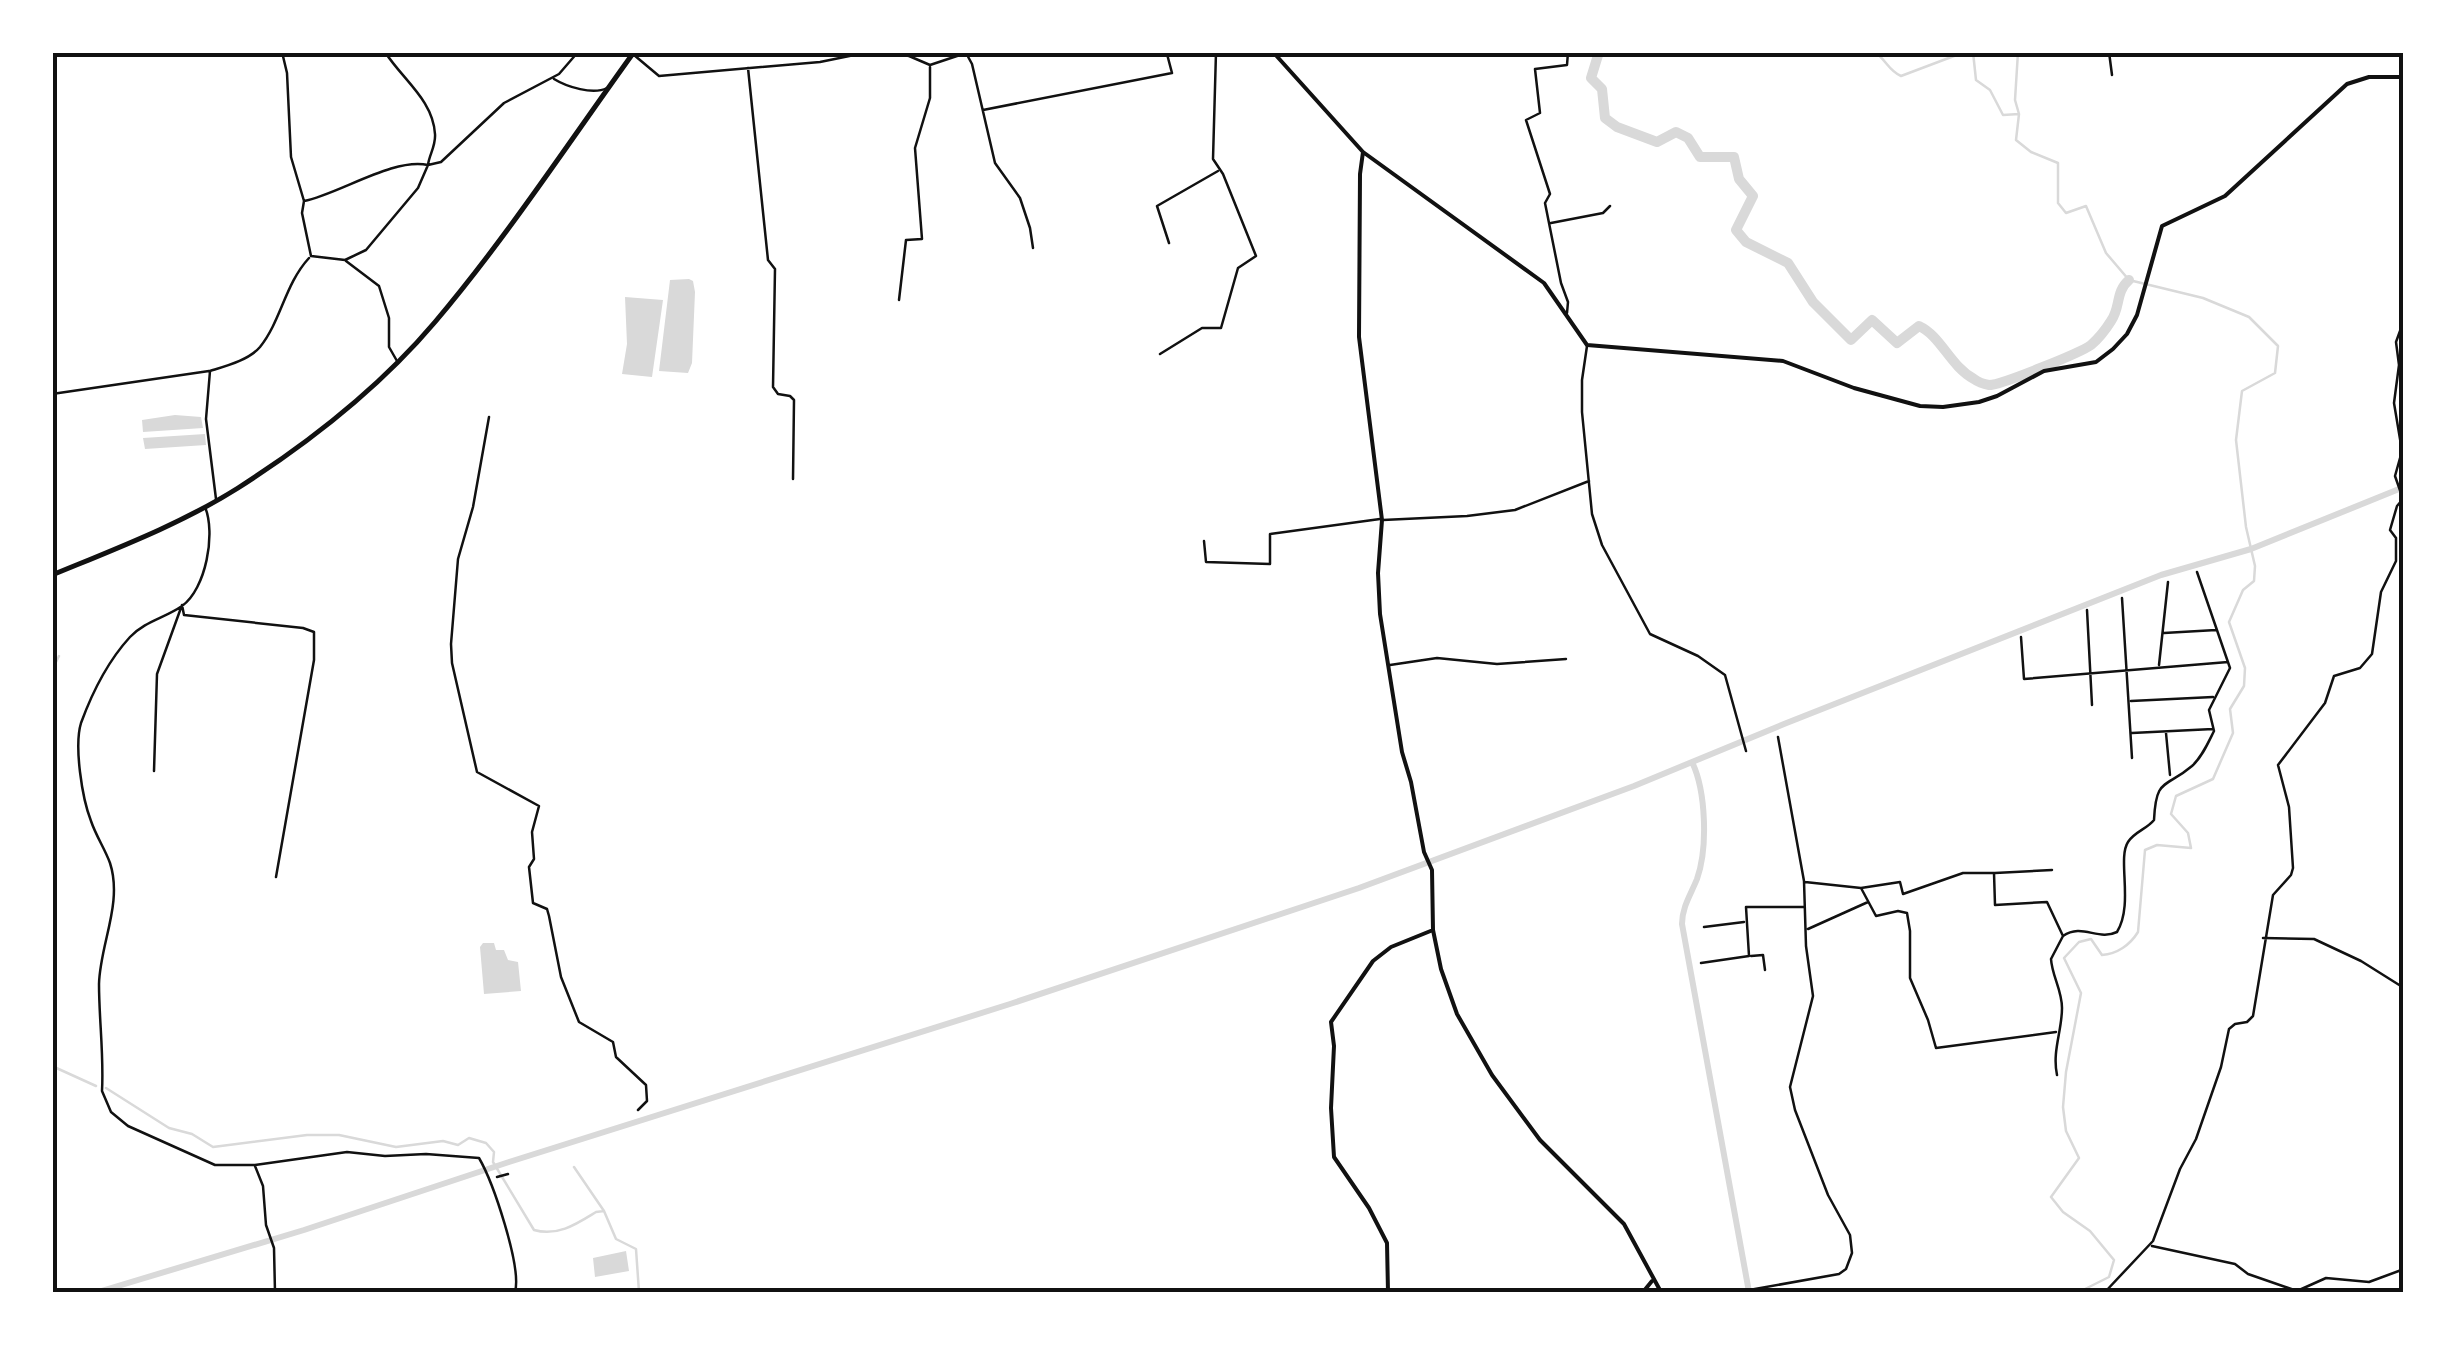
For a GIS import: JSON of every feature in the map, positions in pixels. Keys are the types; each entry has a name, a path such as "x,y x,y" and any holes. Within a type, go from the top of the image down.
{"highway":[{"path":"52,575 216,500 315,434 434,323 633,53"}],"street":[{"path":"52,394 210,370 246,358 260,347 288,287 311,256 302,213 304,200 291,156 288,73 282,52"},
{"path":"344,260 366,250 418,188 435,132 426,100 404,79 385,52"},
{"path":"304,200 389,170 442,162 504,103 553,78 578,52"},
{"path":"633,53 660,76 820,62 869,52"},
{"path":"883,52 909,56 930,65 966,53 995,163 1020,198 1033,248"},
{"path":"982,110 1172,73 1167,54 1175,52"},
{"path":"1160,354 1202,328 1222,328 1238,268 1256,256 1213,158 1216,52"},
{"path":"1273,52 1363,152 1544,283 1566,314 1587,345 1582,396 1592,514 1602,545 1650,634 1698,656 1725,675 1746,749"},
{"path":"1566,314 1568,302 1545,203 1550,194 1526,120 1540,113 1536,69 1567,65 1568,52"},
{"path":"2109,52 2112,75"},
{"path":"899,300 906,240 922,239 915,148 930,98 930,65"},
{"path":"748,68 768,260 774,269 773,388 794,400 793,479"},
{"path":"1587,345 1783,361 1867,392 1920,406 1943,407 1998,396 2044,370 2096,362 2127,334 2162,226 2225,196 2343,87 2369,76 2404,77"},
{"path":"553,78 567,86 598,92 608,88"},
{"path":"1363,152 1358,244 1359,337 1382,520 1378,588 1402,752 1412,782 1424,852 1432,870 1433,930 1448,990 1470,1041 1540,1140 1624,1224 1660,1292"},
{"path":"1169,243 1157,206 1220,170"},
{"path":"1550,224 1603,213 1610,206"},
{"path":"311,256 344,260 379,286 389,318 389,348 397,360"},
{"path":"2104,1292 2150,1245 2196,1139 2230,1029 2253,1016 2263,938 2274,892 2294,868 2288,807 2278,765 2324,702 2334,676 2360,668 2372,654 2382,592 2396,561 2396,538 2390,530 2404,498 2395,476 2402,451 2394,412 2399,365 2395,346 2404,320"},
{"path":"210,370 206,419 216,500"},
{"path":"489,417 470,525 458,559 452,628 452,663 467,738 477,772 539,806 532,832 534,858 528,867 532,899 549,916 562,977 579,1022 613,1042 616,1058 646,1085 647,1101 638,1110"},
{"path":"1204,542 1206,562 1270,564 1270,534 1382,520 1515,510 1591,480"},
{"path":"154,771 158,674 163,650 182,606 199,582 210,519 204,506"},
{"path":"2057,1075 2054,1052 2062,995 2051,959 2063,936 2079,929 2107,936 2121,926 2126,896 2126,846 2154,820 2158,792 2170,778 2193,765 2208,743 2213,729 2209,710 2228,676 2228,662 2197,572"},
{"path":"2159,666 2168,582"},
{"path":"2122,598 2132,758"},
{"path":"182,606 184,615 314,632 314,660 276,877"},
{"path":"182,606 142,625 128,638 96,688 79,730 79,758 89,814 112,876 112,916 100,984 102,1091 106,1104 115,1116 154,1139 216,1165 347,1152 454,1155 481,1160 516,1258 516,1292"},
{"path":"2086,610 2092,705"},
{"path":"2162,633 2216,630"},
{"path":"2021,637 2024,678 2228,662"},
{"path":"1388,665 1437,658 1497,664 1566,659"},
{"path":"2129,701 2215,696"},
{"path":"2131,733 2213,729"},
{"path":"2166,732 2170,778"},
{"path":"1740,1292 1839,1274 1852,1253 1850,1235 1828,1195 1790,1088 1813,996 1804,882 1778,736"},
{"path":"1804,882 1860,888 1900,882 1903,894 1963,873 2052,870"},
{"path":"1994,874 1995,905 2046,902 2063,936"},
{"path":"1860,888 1876,916 1907,913 1910,978 1936,1048 2058,1032"},
{"path":"1806,929 1868,902"},
{"path":"1750,956 1744,910 1749,906 1805,907"},
{"path":"1704,927 1746,922"},
{"path":"1388,1292 1387,1243 1370,1208 1334,1157 1331,1022 1372,960 1391,947 1433,930"},
{"path":"2263,938 2314,939 2372,967 2404,988"},
{"path":"1701,963 1762,955 1765,970"},
{"path":"255,1164 274,1248 275,1292"},
{"path":"497,1178 508,1174"},
{"path":"2150,1245 2235,1264 2244,1272 2297,1291 2310,1290 2326,1278 2369,1282 2404,1269"},
{"path":"1643,1292 1654,1279"}],"shaded area":[{"path":"689,279 695,292 692,363 688,373 659,371 670,280"},
{"path":"625,297 663,300 652,377 622,374 627,344"},
{"path":"175,415 201,417 203,428 143,432 142,420"},
{"path":"205,434 206,445 145,449 143,438"},
{"path":"483,943 494,943 496,950 504,950 508,960 518,962 521,991 484,994 480,947"},
{"path":"626,1251 629,1271 595,1277 593,1258"}],"waterway":[{"path":"1599,52 1591,78 1602,89 1605,118 1617,127 1657,142 1676,132 1688,138 1700,157 1734,157 1739,179 1753,196 1736,230 1746,242 1788,263 1813,302 1851,340 1872,320 1897,343 1919,326 1934,337 1958,367 1983,383 1996,384 2091,345 2111,321 2129,280"},
{"path":"1875,52 1901,76 1972,52"},
{"path":"1973,52 1976,80 1990,90 2003,115 2019,114 2016,140 2031,152 2058,163 2058,203 2066,213 2086,206 2106,253 2129,280 2203,298 2249,317 2278,346 2275,373 2242,391 2236,440 2246,527 2255,566 2254,581 2243,590 2229,622 2245,668 2244,686 2230,709 2233,733 2213,779 2176,796 2171,814 2188,833 2191,848 2157,845 2145,850 2135,937 2118,951 2102,955 2091,939 2079,942 2064,958 2081,993 2063,1107 2066,1131 2079,1158 2051,1197 2063,1212 2090,1231 2114,1260 2109,1277 2079,1292"},
{"path":"2018,52 2015,100 2019,114"},
{"path":"98,1292 1010,1004 1359,888 1634,786 2161,575 2251,549 2404,487"},
{"path":"52,670 59,656"},
{"path":"1692,762 1703,804 1704,836 1701,866 1682,924 1749,1292"},
{"path":"52,1066 96,1086"},
{"path":"106,1088 169,1128 192,1134 213,1147 307,1135 339,1135 396,1147 443,1141 458,1145 469,1138 486,1143 494,1152 493,1162 534,1230 559,1230 604,1211"},
{"path":"574,1167 604,1211 616,1239 636,1249 639,1292"}]}
